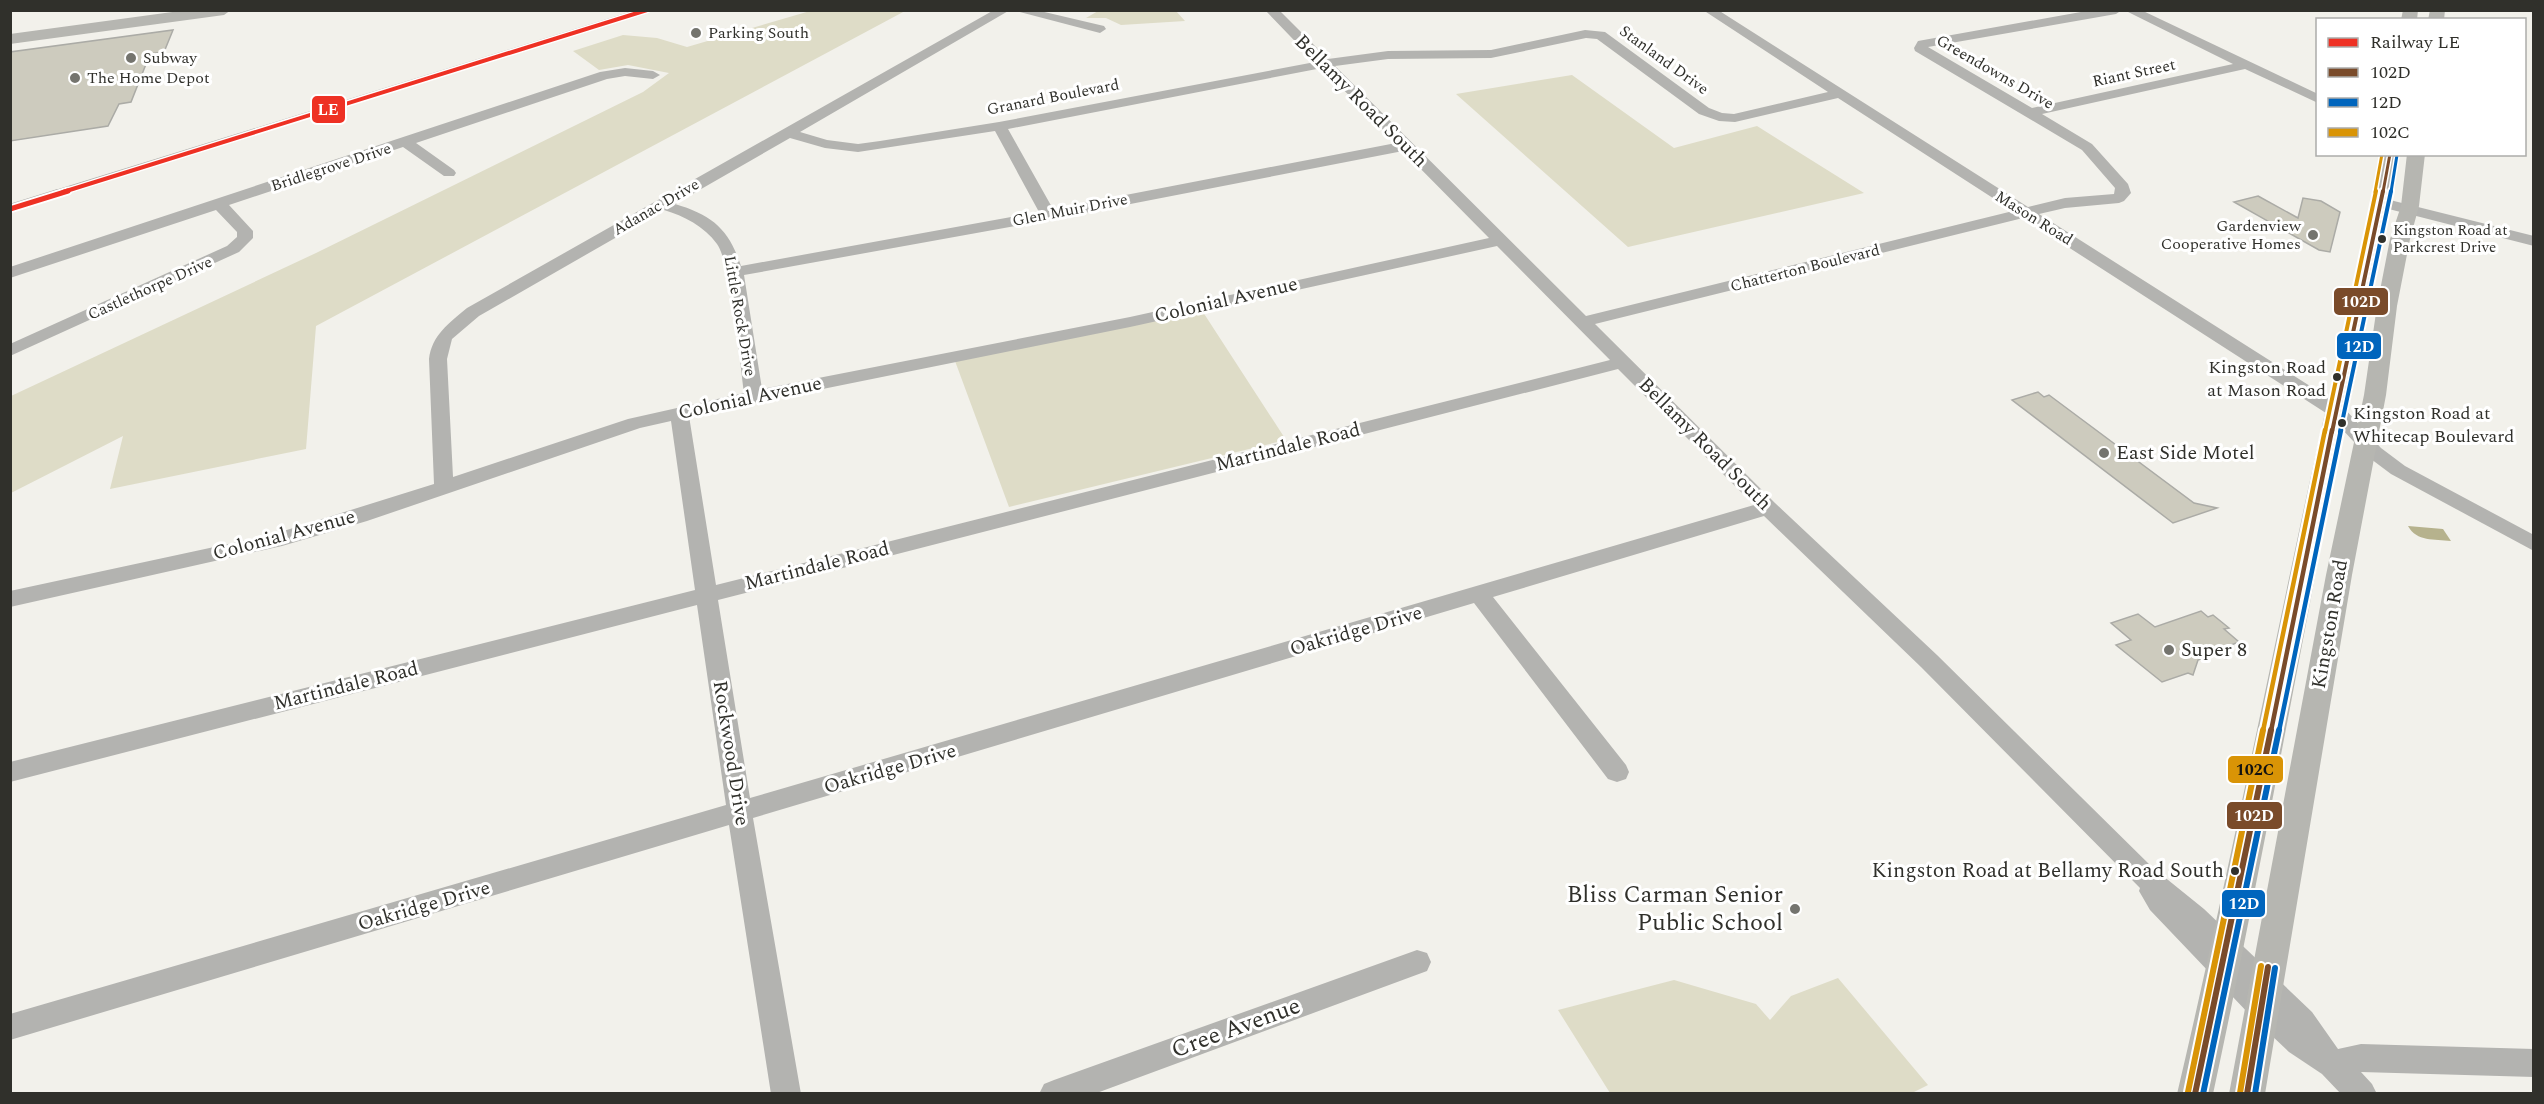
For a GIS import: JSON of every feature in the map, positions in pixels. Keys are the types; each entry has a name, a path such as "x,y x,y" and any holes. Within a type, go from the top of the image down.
{"main road":[{"path":"10,39 224,10"},
{"name":"Kingston Road","path":"2247,1094 2352,428 2375,228 2382,203 2390,156"},
{"name":"Kingston Road","path":"2195,1094 2248,859 2257,795 2409,210 2416,156"},
{"path":"2375,228 2400,240"}],"street":[{"name":"Adanac Drive","path":"444,487 438,348 442,339 473,312 1004,10"},
{"path":"1018,10 1100,29"},
{"name":"Bellamy Road South","path":"1271,10 1768,508 1929,661 2142,875 2159,902 2226,960 2263,996 2299,1042 2332,1064 2362,1094"},
{"name":"Mason Road","path":"1709,10 2027,213 2352,428 2398,470 2534,544"},
{"name":"Greendowns Drive","path":"2027,213 2075,201 2114,200 2123,193 2123,187 2087,147 1926,54 1920,48 2116,10"},
{"path":"2130,10 2316,98"},
{"name":"Stanland Drive","path":"1324,64 1388,54 1491,54 1592,34 1607,40 1704,111 1724,118 1739,117 1839,94"},
{"name":"Granard Boulevard","path":"789,133 825,144 858,148 999,126 1324,64"},
{"name":"Riant Street","path":"2029,113 2246,65"},
{"name":"Bridlegrove Drive","path":"10,273 605,75 625,72 653,75"},
{"path":"999,126 1048,215"},
{"path":"405,142 449,173"},
{"name":"Glen Muir Drive","path":"735,272 1048,215 1405,146"},
{"path":"2382,203 2534,241"},
{"name":"Castlethorpe Drive","path":"10,351 233,249 245,238 245,231 219,204"},
{"name":"Little Rock Drive","path":"660,204 683,211 706,223 726,244 735,272 754,396"},
{"name":"Chatterton Boulevard","path":"1583,322 2027,213"},
{"name":"Colonial Avenue","path":"10,599 275,541 360,516 635,423 754,396 1130,321 1501,240"},
{"name":"Martindale Road","path":"10,772 1623,362"},
{"name":"Rockwood Drive","path":"679,413 740,813 786,1094"},
{"name":"Oakridge Drive","path":"10,1027 1480,595 1768,508"},
{"path":"1480,595 1617,772"},
{"name":"Cree Avenue","path":"1054,1094 1417,962"},
{"path":"2332,1064 2361,1058 2534,1063"}],"shaded area":[{"path":"810,11 905,11 316,326 306,449 110,489 123,436 11,493 11,396 316,253 643,92 669,73 628,65 599,70 573,51 623,35 657,38 687,47"},
{"path":"1098,11 1176,11 1185,21 1121,25 1106,18 1086,18"},
{"path":"1572,75 1674,148 1757,126 1864,193 1628,247 1456,94"},
{"path":"1201,309 1286,440 1009,507 955,361"},
{"path":"2408,526 2443,529 2451,541 2421,537"},
{"path":"1838,978 1928,1085 1910,1094 1610,1093 1558,1010 1674,980 1756,1004 1770,1020 1791,996"}],"building":[{"name":"The Home Depot","path":"173,30 164,52 150,54 131,102 119,104 108,126 10,141 10,52"},
{"name":"Gardenview Cooperative Homes","path":"2258,196 2298,218 2303,198 2321,201 2340,212 2330,252 2319,250 2234,202"},
{"name":"East Side Motel","path":"2038,392 2044,397 2049,395 2194,503 2217,508 2173,523 2012,400"},
{"name":"Super 8","path":"2201,611 2208,617 2213,615 2229,628 2224,629 2239,642 2207,654 2209,656 2198,660 2193,675 2188,673 2162,682 2116,645 2131,640 2111,623 2138,614 2155,627"}],"railway":[{"path":"54,192 641,10"},
{"path":"10,206 58,191"}],"rail line":[{"name":"LE","path":"10,209 647,10"}],"transit line":[{"name":"102C","path":"2188,1092 2311,494 2358,282 2382,156"},
{"name":"102D","path":"2195,1094 2390,156"},
{"name":"12D","path":"2203,1094 2373,283 2397,156"},
{"name":"102C","path":"2240,1093 2261,966"},
{"name":"102D","path":"2247,1094 2268,967"},
{"name":"12D","path":"2255,1094 2275,968"}],"place":[{"name":"Parking South","path":"696,33"},
{"name":"Subway","path":"131,58"},
{"name":"The Home Depot","path":"75,78"},
{"name":"Gardenview Cooperative Homes","path":"2313,235"},
{"name":"Kingston Road at Parkcrest Drive","path":"2382,239"},
{"name":"Kingston Road at Mason Road","path":"2337,377"},
{"name":"Kingston Road at Whitecap Boulevard","path":"2342,423"},
{"name":"East Side Motel","path":"2104,453"},
{"name":"Super 8","path":"2169,650"},
{"name":"Kingston Road at Bellamy Road South","path":"2235,871"},
{"name":"Bliss Carman Senior Public School","path":"1795,909"}]}
